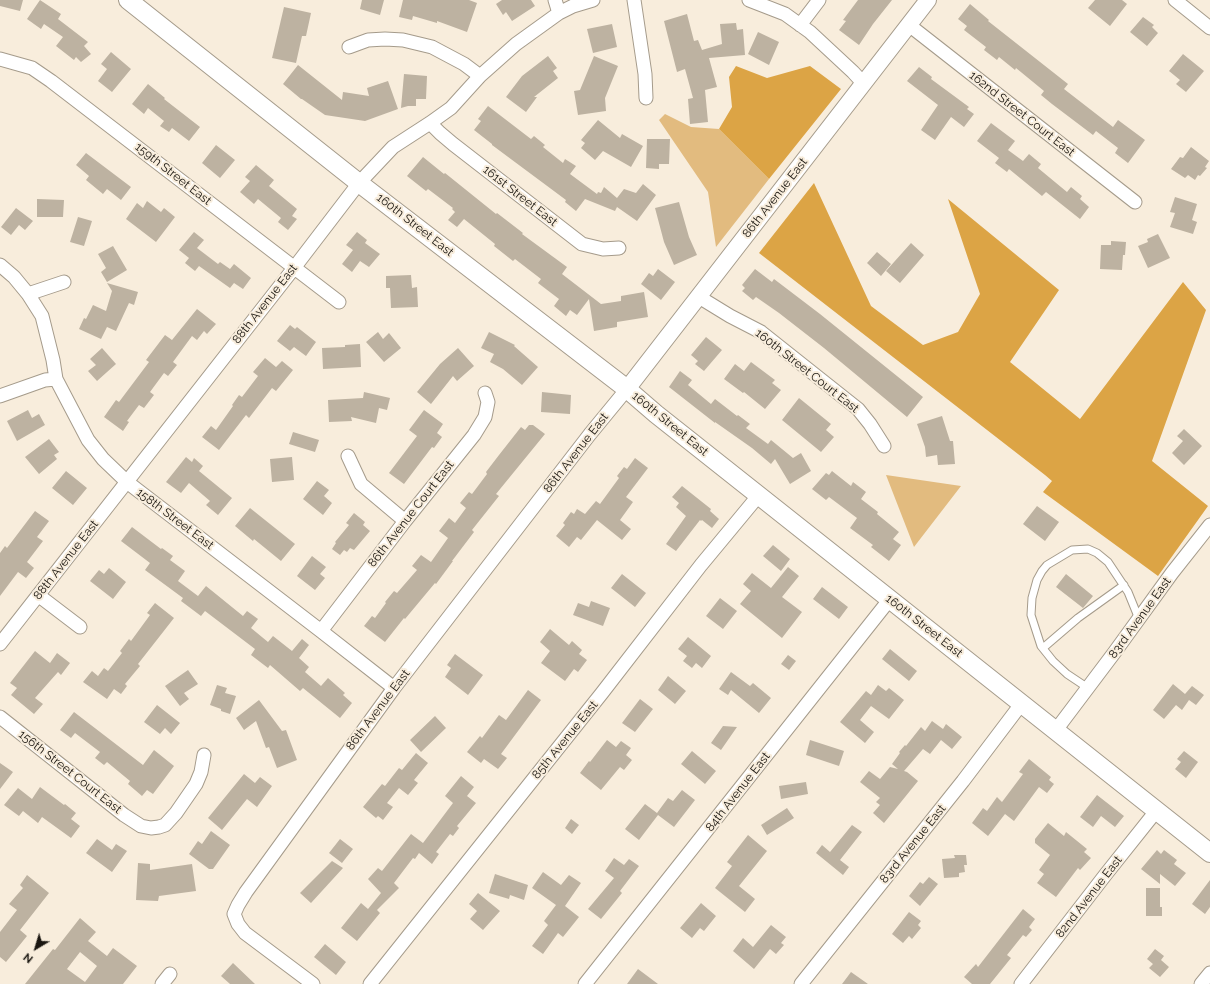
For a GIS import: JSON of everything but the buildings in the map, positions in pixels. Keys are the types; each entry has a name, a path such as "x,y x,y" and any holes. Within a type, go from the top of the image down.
{"main road":[{"name":"160th Street East","path":"128,0 359,183 627,389 656,414 1210,853"}],"street":[{"path":"555,0 559,13 573,6 593,0"},
{"path":"634,0 645,74 646,98"},
{"path":"749,0 785,14 810,32 854,72 864,84"},
{"path":"800,25 819,0"},
{"name":"86th Avenue East","path":"313,984 245,933 238,924 234,914 246,892 394,688 590,434 699,297 928,0"},
{"path":"1175,0 1210,28"},
{"name":"88th Avenue East","path":"0,644 359,183 393,147 451,108 480,76 516,44 559,13"},
{"name":"162nd Street Court East","path":"909,25 1135,202"},
{"path":"349,47 368,40 403,40 432,47 464,64 480,76"},
{"name":"159th Street East","path":"0,59 32,68 51,81 339,302"},
{"name":"161st Street East","path":"430,123 453,144 582,244 603,249 619,248"},
{"name":"158th Street East","path":"0,265 14,277 28,294 42,316 51,348 56,379 88,440 103,460 127,482 321,630 394,688"},
{"path":"28,294 64,282"},
{"name":"160th Street Court East","path":"699,297 740,322 760,332 858,409 884,446"},
{"path":"0,396 45,380 56,379"},
{"name":"86th Avenue Court East","path":"321,630 474,435 485,417 488,402 485,393"},
{"path":"348,456 361,484 405,521"},
{"name":"85th Avenue East","path":"370,984 759,495"},
{"name":"83rd Avenue East","path":"1056,730 1172,573 1210,525"},
{"path":"38,594 80,627"},
{"name":"84th Avenue East","path":"585,984 890,599"},
{"name":"83rd Avenue East","path":"801,984 963,781 1022,703"},
{"name":"156th Street Court East","path":"0,717 124,815 141,826 159,827 165,825 176,813 196,784 201,772 204,755"},
{"name":"82nd Avenue East","path":"1021,984 1157,810"},
{"path":"1201,984 1210,973"}],"lane":[{"path":"1088,688 1067,674 1053,661 1041,646 1031,615 1032,598 1037,580 1042,571 1048,565 1072,550 1088,549 1098,553 1108,562 1124,585 1139,619"},
{"path":"1043,648 1078,618 1124,585"}],"shaded area":[{"path":"736,66 767,78 810,66 841,89 769,179 719,129 732,107 729,77"},
{"path":"665,114 691,127 719,129 769,179 716,247 708,192 659,120"},
{"path":"814,183 871,306 923,345 958,332 980,294 948,199 1059,290 1010,362 1080,419 1183,282 1206,310 1152,461 1208,506 1158,576 1043,492 1052,481 1045,475 759,253"},
{"path":"886,475 961,486 914,547"}]}
